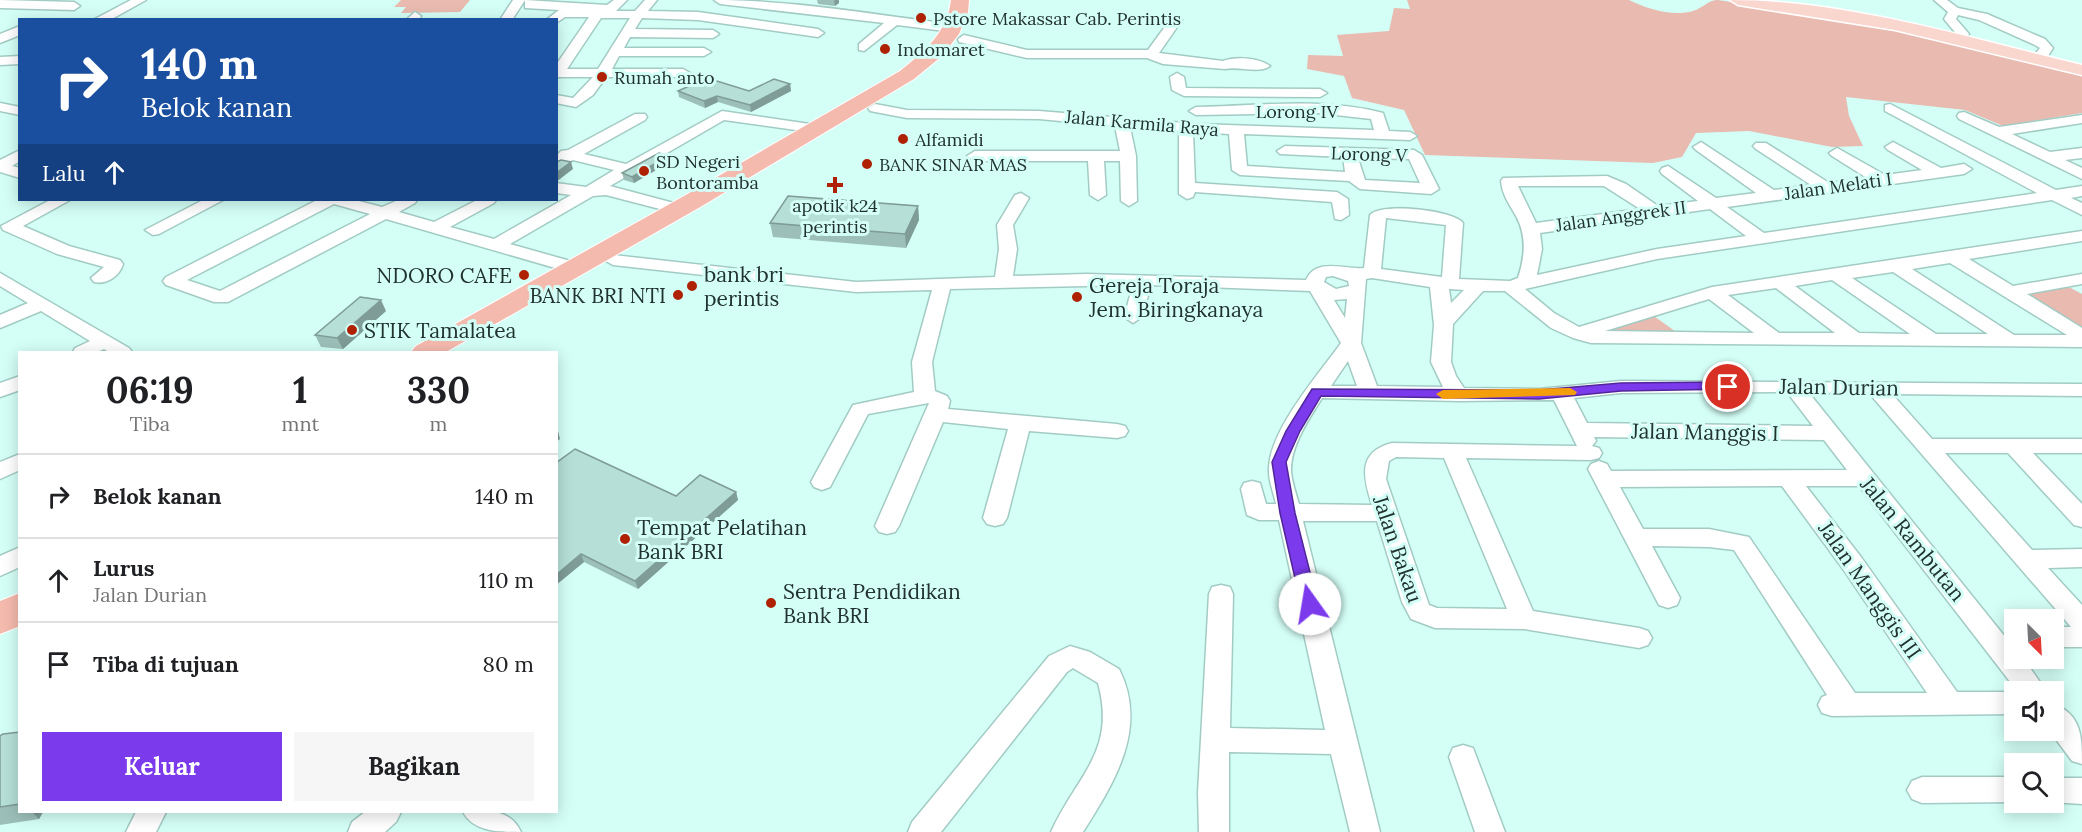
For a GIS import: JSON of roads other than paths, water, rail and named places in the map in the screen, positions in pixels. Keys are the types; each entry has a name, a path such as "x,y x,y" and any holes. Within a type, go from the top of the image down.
{"highway":[{"path":"428,351 679,209 712,196 875,108 931,71 956,33 960,15 960,0"},
{"path":"458,351 613,260 817,129 907,75 934,54 974,14 976,0"},
{"path":"0,599 18,588"},
{"path":"0,619 18,608"}],"main road":[{"path":"1738,0 1895,25 2082,70"},
{"path":"1784,0 1903,20 2082,63"}],"street":[{"path":"0,3 6,0"},
{"path":"47,18 86,0"},
{"path":"103,18 140,0"},
{"path":"507,18 519,0"},
{"path":"531,0 529,5 565,4 610,9 621,0"},
{"path":"558,99 576,103 594,87 638,15 651,0"},
{"path":"720,0 840,16 858,15 956,33 1027,54 1151,55 1163,60 1226,65 1233,62 1263,66"},
{"path":"1940,0 1954,11 1983,17 2040,42 2047,48 2043,53"},
{"path":"0,3 74,6"},
{"path":"1954,11 1950,19 1963,34"},
{"path":"555,18 561,14 698,16 813,36 840,16"},
{"path":"558,72 597,14"},
{"path":"1151,55 1176,20"},
{"path":"864,47 892,22"},
{"path":"0,24 18,24"},
{"path":"0,39 18,31"},
{"path":"627,33 713,34"},
{"path":"616,52 704,52"},
{"path":"0,61 18,60"},
{"path":"558,73 683,73"},
{"path":"1177,77 1179,90 1194,92 1320,88 1317,98 1323,110"},
{"path":"1194,92 1196,111 1192,128 1187,190 1340,198 1341,215"},
{"path":"561,114 575,105"},
{"name":"Jalan Karmila Raya","path":"875,108 907,114 1039,114 1192,128 1410,136"},
{"path":"1890,108 2082,210"},
{"name":"Lorong IV","path":"1196,111 1323,110 1377,115 1382,134"},
{"path":"498,244 722,115 817,129"},
{"path":"1964,116 2082,174"},
{"path":"561,156 640,117"},
{"path":"1996,132 2082,119"},
{"path":"1122,122 1128,156 1129,201"},
{"path":"1236,130 1240,170 1354,177 1350,153"},
{"path":"1280,131 1292,172 1292,194"},
{"path":"1761,146 1825,187"},
{"path":"1701,147 1770,195"},
{"path":"1893,147 1937,172"},
{"name":"Lorong V","path":"1285,151 1414,155 1431,189 1365,186 1354,177"},
{"path":"1838,153 1882,180"},
{"path":"2049,157 2082,153"},
{"path":"18,155 0,166 4,170 18,173"},
{"path":"561,156 628,169"},
{"path":"975,156 1128,156"},
{"path":"1096,157 1098,195"},
{"name":"Jalan Melati I","path":"1712,203 1964,169"},
{"path":"1668,171 1761,239"},
{"path":"1654,211 1613,183 1579,180 1512,195 1530,229 1522,280 1560,325 1576,334 1598,337 2082,338"},
{"path":"558,188 581,192 606,190 679,209"},
{"path":"1355,282 1372,273 1445,284 1477,286 1571,273 1650,255 2082,191"},
{"path":"1004,282 1008,249 1005,225 1021,198"},
{"path":"60,201 9,226 63,250 114,264 113,269 100,278"},
{"path":"153,230 213,201"},
{"path":"326,201 172,281 221,298 407,201"},
{"path":"342,201 575,268"},
{"path":"435,228 486,201"},
{"name":"Jalan Anggrek II","path":"1530,229 1712,203"},
{"path":"1372,273 1378,215 1387,212 1455,222 1445,284 1440,362 1445,376 1459,394"},
{"path":"1576,334 1712,292 1896,266 2074,237 2082,248"},
{"path":"1953,257 2082,338"},
{"path":"613,260 856,287 943,283 1144,280 1266,282 1316,286"},
{"path":"1896,266 2008,339"},
{"path":"1355,282 1338,271 1324,272 1315,278 1316,286 1351,343 1370,394"},
{"path":"1835,274 1930,339"},
{"path":"0,278 120,351"},
{"path":"1133,317 1144,280"},
{"path":"1355,282 1351,343 1312,400 1282,451 1279,462 1287,513 1364,829"},
{"path":"1779,282 1854,338"},
{"path":"887,526 930,406 922,362 943,283"},
{"path":"2010,292 2078,284"},
{"path":"1444,323 1477,286"},
{"path":"1712,292 1774,339"},
{"path":"0,322 40,304"},
{"path":"1656,308 1692,337"},
{"path":"84,351 104,342"},
{"path":"1445,376 1525,394"},
{"path":"0,392 18,383"},
{"name":"Jalan Durian","path":"1525,394 1621,387 1793,386 2082,390"},
{"name":"Jalan Rambutan","path":"1793,386 1864,478 2003,636 2028,681"},
{"path":"1876,388 2082,621"},
{"path":"1561,393 1668,598"},
{"path":"1312,400 1370,394 1525,394"},
{"path":"822,482 860,410 875,405 930,406 1020,424 1117,431"},
{"path":"995,518 1020,424"},
{"name":"Jalan Manggis I","path":"1580,430 1830,433"},
{"path":"1926,446 2082,446"},
{"path":"2013,446 2074,500 2082,519"},
{"name":"Jalan Bakau","path":"1591,453 1392,450 1381,455 1375,468 1375,480 1384,513 1420,612 1435,618 1524,619 1639,638"},
{"path":"1452,451 1524,619"},
{"path":"0,471 18,462"},
{"path":"1604,479 1864,478"},
{"name":"Jalan Manggis III","path":"1789,479 1852,563 1949,703"},
{"path":"1252,489 1257,512 1384,513"},
{"path":"1636,537 1728,539 1744,545 1839,705 2004,703"},
{"path":"0,567 18,557"},
{"path":"2027,559 2082,558"},
{"path":"1214,832 1221,594"},
{"path":"2064,637 2082,637"},
{"path":"923,832 1058,664 1070,657 1081,660 1110,677 1118,704 1112,756 1066,832"},
{"path":"2064,729 2082,752"},
{"path":"1216,740 1342,742"},
{"path":"1463,757 1490,832"},
{"path":"1922,790 2004,790"},
{"path":"2064,791 2082,791"},
{"path":"141,832 150,813"},
{"path":"363,832 385,813"},
{"path":"479,813 506,832"}],"place":[{"name":"Pstore Makassar Cab. Perintis","path":"921,18"},
{"name":"Indomaret","path":"885,49"},
{"name":"Rumah anto","path":"602,77"},
{"name":"Alfamidi","path":"903,139"},
{"name":"BANK SINAR MAS","path":"867,164"},
{"name":"SD Negeri Bontoramba","path":"644,171"},
{"name":"apotik k24 perintis","path":"835,185"},
{"name":"NDORO CAFE","path":"524,275"},
{"name":"bank bri perintis","path":"692,286"},
{"name":"BANK BRI NTI","path":"678,295"},
{"name":"Gereja Toraja Jem. Biringkanaya","path":"1077,297"},
{"name":"STIK Tamalatea","path":"352,330"},
{"name":"Tempat Pelatihan Bank BRI","path":"625,539"},
{"name":"Sentra Pendidikan Bank BRI","path":"771,603"}]}
